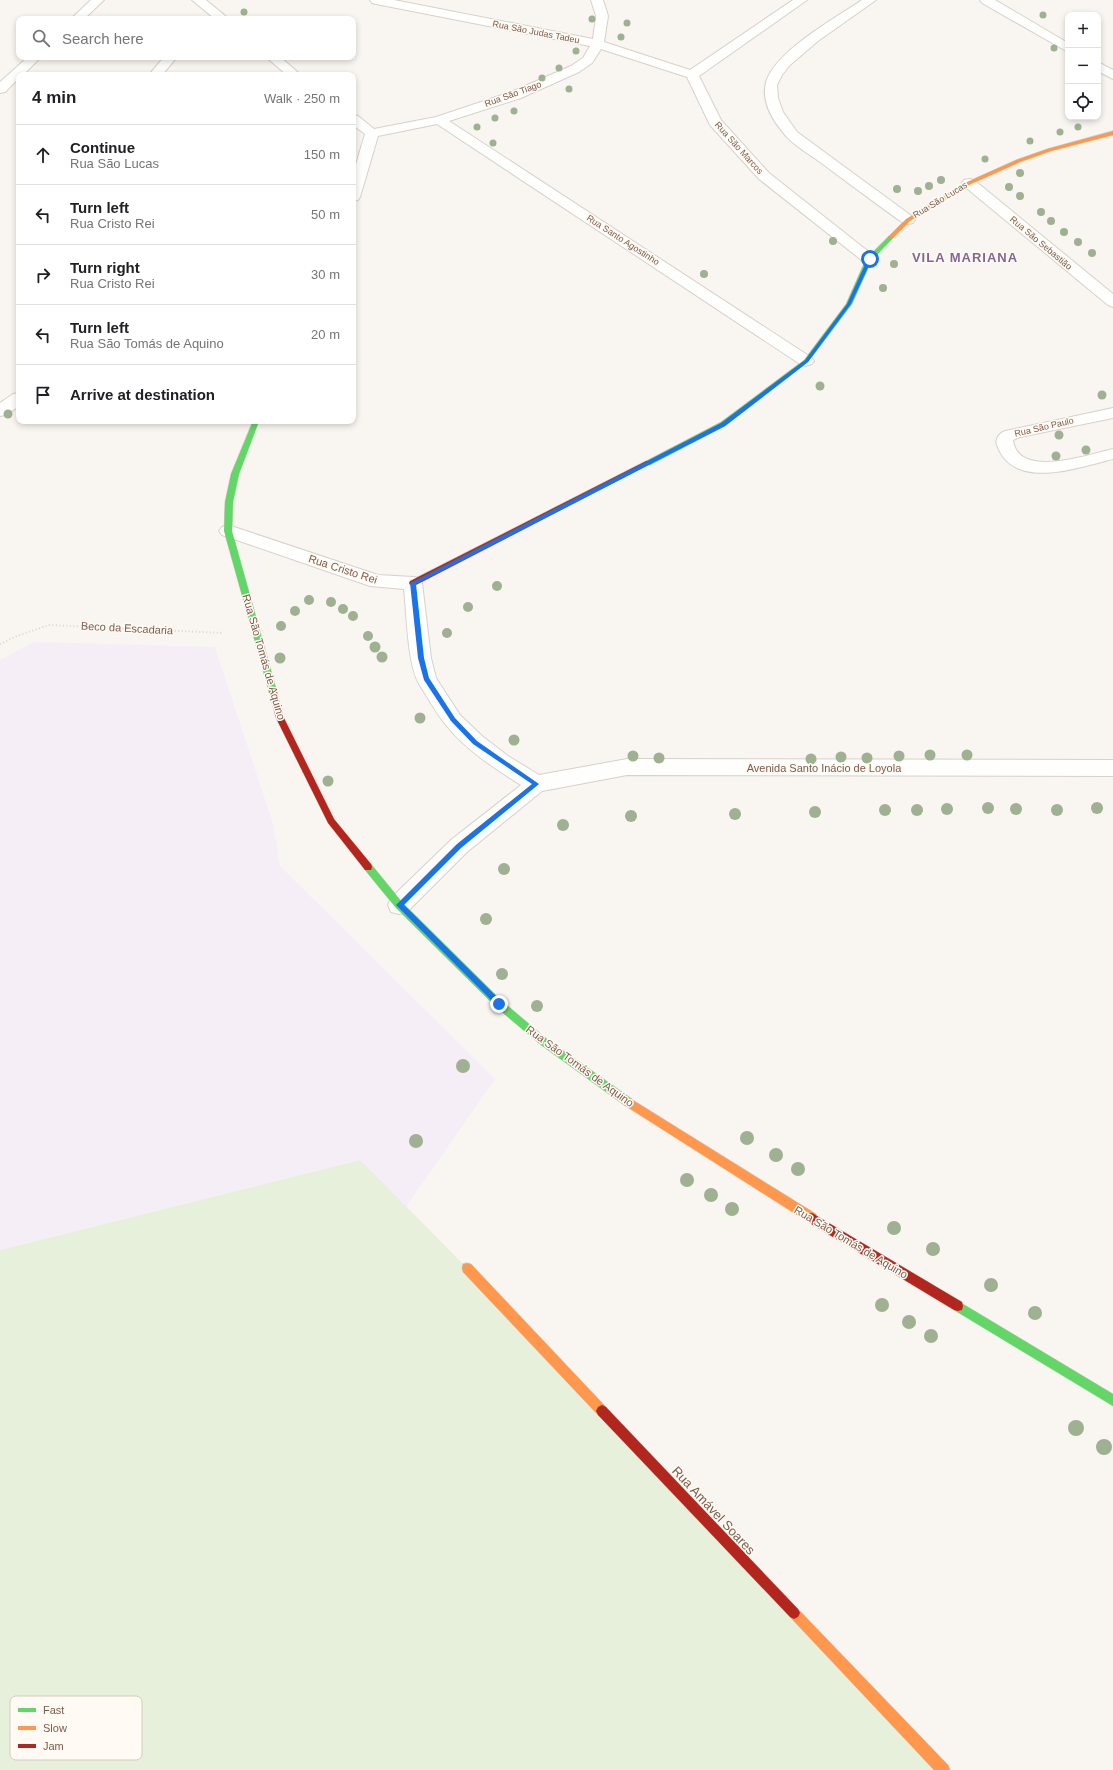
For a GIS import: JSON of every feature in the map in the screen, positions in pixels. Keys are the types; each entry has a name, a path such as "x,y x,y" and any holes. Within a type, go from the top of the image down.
{"street":[{"path":"80,16 98,0"},
{"path":"198,0 209,15"},
{"name":"Rua São Judas Tadeu","path":"376,0 598,44 692,75"},
{"name":"Rua São Tiago","path":"372,134 439,120 516,95 575,69 588,60 598,44 602,16 597,0"},
{"path":"692,75 801,0"},
{"path":"870,0 792,55 778,71 771,85 771,97 784,126 792,135 908,220"},
{"path":"986,0 1065,46"},
{"path":"19,72 32,60"},
{"path":"158,72 168,60"},
{"path":"276,60 292,72"},
{"path":"1101,68 1113,75"},
{"path":"0,89 16,74"},
{"name":"Rua São Marcos","path":"692,75 715,122 764,176 870,259"},
{"name":"Rua Santo Agostinho","path":"439,120 806,361"},
{"path":"356,121 372,134 356,187"},
{"name":"Rua São Lucas","path":"413,583 723,424 806,361 849,304 870,259 908,220 970,183 1018,161 1049,150 1113,134"},
{"path":"356,156 368,148"},
{"name":"Rua São Sebastião","path":"970,183 1113,302"},
{"path":"0,411 16,400"},
{"name":"Rua São Paulo","path":"1113,413 1020,432 1007,436 1005,439 1005,444 1012,457 1024,465 1031,467 1042,468 1057,466 1113,454"},
{"name":"Rua São Tomás de Aquino","path":"254,424 245,443 235,476 229,508 228,531 280,718 331,821 399,905 499,1004 544,1042 609,1090 779,1198 1113,1400"},
{"name":"Rua Cristo Rei","path":"228,531 377,581 413,583"},
{"path":"399,905 459,846 536,784 501,762 475,742 453,720 426,679 421,658 413,583"},
{"name":"Avenida Santo Inácio de Loyola","path":"536,784 627,767 1113,768"},
{"name":"Rua Amável Soares","path":"467,1268 943,1770"}],"path":[{"name":"Beco da Escadaria","path":"0,644 17,636 49,625 257,635"}],"shaded area":[{"path":"34,642 215,647 273,824 280,866 495,1079 406,1207 360,1160 0,1250 0,660"}],"green space":[{"path":"360,1160 467,1268 943,1770 0,1770 0,1250"}],"traffic: fast":[{"path":"648,463 723,424 806,361 849,304 869,259 891,237"},
{"path":"255,424 235,474 229,502 228,531 273,692"},
{"path":"368,867 399,905 499,1004 544,1042 628,1102"},
{"path":"958,1306 1113,1400"}],"traffic: slow":[{"path":"891,237 908,220 969,183 1018,161 1049,150 1113,133"},
{"path":"628,1102 812,1218"},
{"path":"467,1268 602,1411"},
{"path":"794,1613 943,1770"}],"traffic: jam":[{"path":"413,583 648,463"},
{"path":"273,692 280,718 331,821 368,867"},
{"path":"812,1218 958,1306"},
{"path":"602,1411 794,1613"}],"district":[{"name":"VILA MARIANA","path":"965,257"}],"route":[{"path":"499,1004 399,905 459,846 536,784 501,762 475,742 453,720 426,679 421,658 413,583 723,424 806,361 849,304 870,259"}]}
